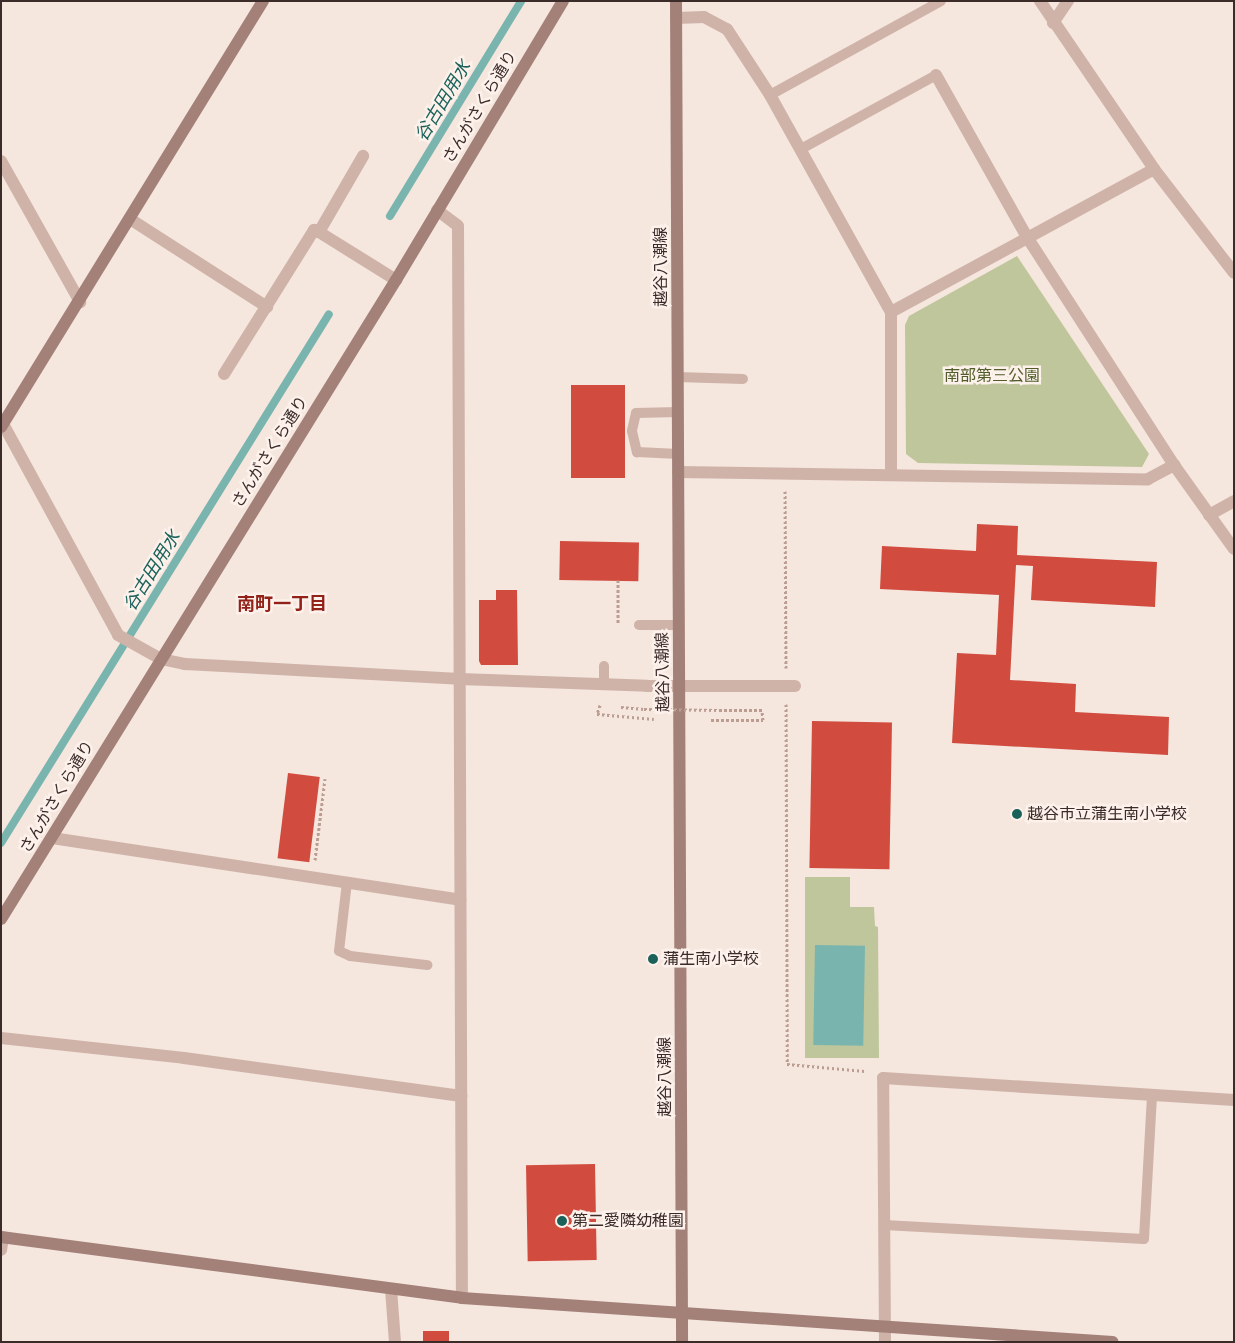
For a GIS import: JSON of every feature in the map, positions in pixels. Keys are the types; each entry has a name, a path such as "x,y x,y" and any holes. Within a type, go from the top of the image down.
{"street":[{"path":"263,1 80,302 2,423 118,635 161,659 185,664 460,679 680,686 790,686"},
{"name":"さんがさくら通り","path":"1,919 396,280 563,1"},
{"name":"越谷八潮線","path":"676,1 682,1342"},
{"path":"1040,1 1053,23 1154,169 1234,273"},
{"path":"1053,23 1068,1"},
{"path":"676,18 704,17 727,29 770,95 891,312 887,383 892,474"},
{"path":"936,75 1027,237 1174,465 1234,549"},
{"path":"319,232 363,156"},
{"path":"1,161 80,302"},
{"path":"891,312 1154,169"},
{"path":"437,210 458,226 462,1298"},
{"path":"130,218 267,307"},
{"path":"224,374 314,230 396,280"},
{"path":"678,472 1148,479 1174,465"},
{"path":"1209,515 1234,501"},
{"path":"52,838 460,900"},
{"path":"1,1038 184,1058 461,1096"},
{"path":"885,1342 883,1078 1234,1100"},
{"path":"1,1250 2,1237 462,1298 1113,1342"},
{"path":"391,1289 395,1342"}],"lane":[{"path":"770,95 941,1"},
{"path":"801,149 936,75"},
{"path":"677,377 743,379"},
{"path":"678,412 636,413 632,431 637,452 678,454"},
{"path":"639,624 679,625"},
{"path":"604,666 604,684"},
{"path":"347,882 339,950 350,956 427,965"},
{"path":"884,1225 1144,1239 1152,1094"}],"path":[{"path":"785,473 790,686 787,1064 858,1069 883,1078"},
{"path":"618,580 618,623"},
{"path":"606,706 597,705 596,714 654,719"},
{"path":"616,706 644,709 762,710 763,720 711,720"},
{"path":"313,877 325,779"}],"green space":[{"name":"南部第三公園","path":"1017,256 1149,454 1142,467 918,463 906,454 905,325 909,316"},
{"path":"805,877 850,877 850,907 874,907 875,926 878,927 879,1058 805,1058"}],"water":[{"path":"815,945 865,946 863,1046 813,1045"}],"building":[{"path":"571,385 625,385 625,478 571,478"},
{"path":"977,524 1018,526 1017,555 1157,562 1155,607 1031,600 1033,566 1016,565 1010,680 1076,684 1075,712 1169,717 1168,755 952,743 957,653 996,655 999,595 880,589 882,546 976,551"},
{"path":"560,541 639,542 638,581 559,580"},
{"path":"496,590 517,590 518,665 481,665 479,661 479,600 496,600"},
{"path":"812,721 892,722 889,869 809,868"},
{"path":"288,773 320,777 309,862 278,858"},
{"path":"595,1164 597,1260 528,1261 526,1165"},
{"path":"423,1331 449,1331 449,1342 423,1342"}],"waterway":[{"name":"谷古田用水","path":"390,216 521,1"},
{"name":"谷古田用水","path":"1,843 329,314"}],"place":[{"name":"越谷市立蒲生南小学校","path":"1017,814"},
{"name":"蒲生南小学校","path":"653,959"},
{"name":"第二愛隣幼稚園","path":"562,1221"}],"district":[{"name":"南町一丁目","path":"282,604"}]}
